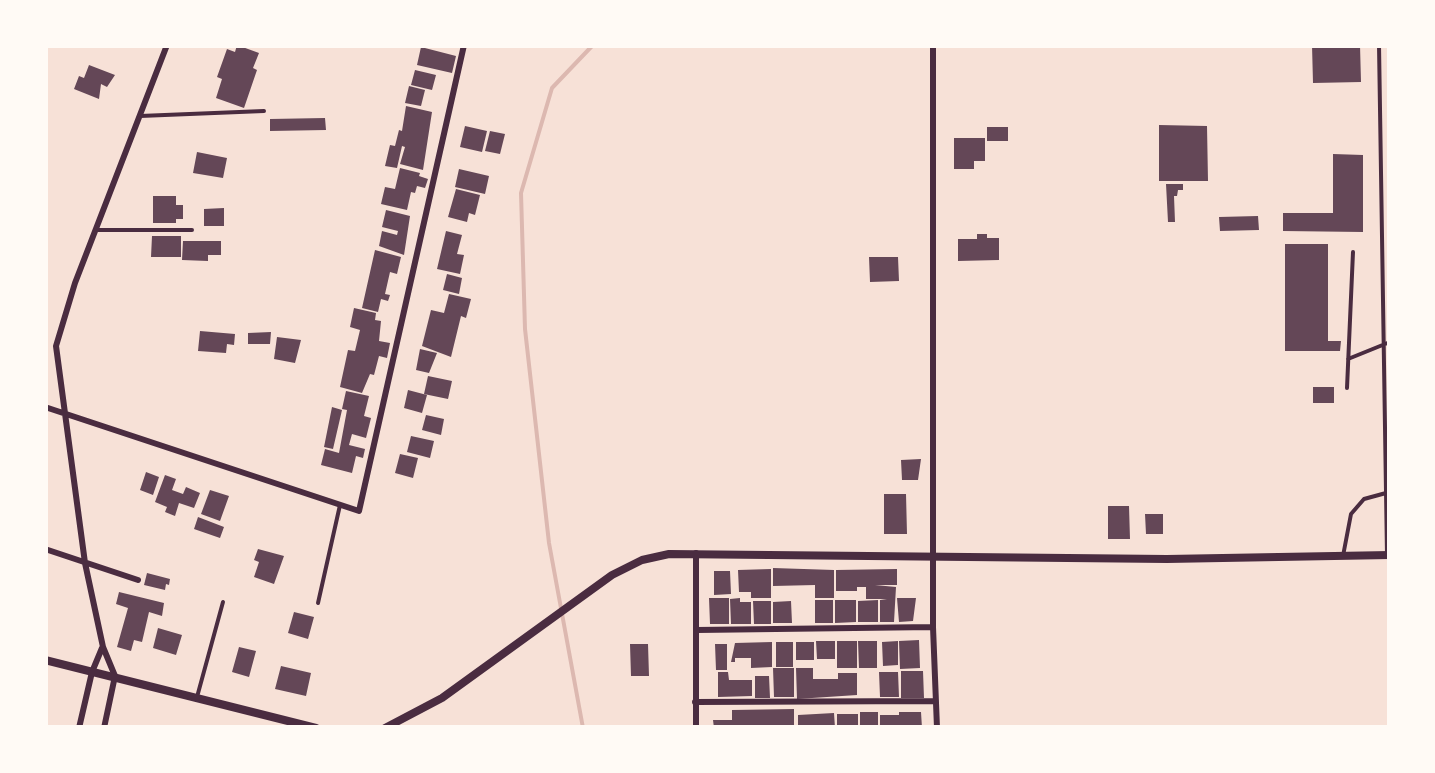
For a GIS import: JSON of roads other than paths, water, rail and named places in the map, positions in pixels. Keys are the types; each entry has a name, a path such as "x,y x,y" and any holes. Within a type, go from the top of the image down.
{"street":[{"path":"104,728 115,676 102,647 85,563 56,346 167,45"},
{"path":"45,407 360,510 464,45"},
{"path":"933,45 932,628 937,728"},
{"path":"45,549 138,580"},
{"path":"696,552 696,728"},
{"path":"388,728 442,698 612,575 642,560 696,552 935,557 1389,555"},
{"path":"697,630 932,628"},
{"path":"79,728 102,647"},
{"path":"45,660 316,728"},
{"path":"695,702 936,701"}],"lane":[{"path":"1379,45 1389,555"},
{"path":"140,116 264,112"},
{"path":"96,230 192,230"},
{"path":"1348,388 1354,252"},
{"path":"1348,359 1390,342"},
{"path":"1343,556 1351,514 1364,499 1386,494"},
{"path":"318,603 340,504"},
{"path":"196,697 223,602"}],"waterway":[{"path":"583,728 549,543 525,329 521,193 552,88 593,45"}]}
